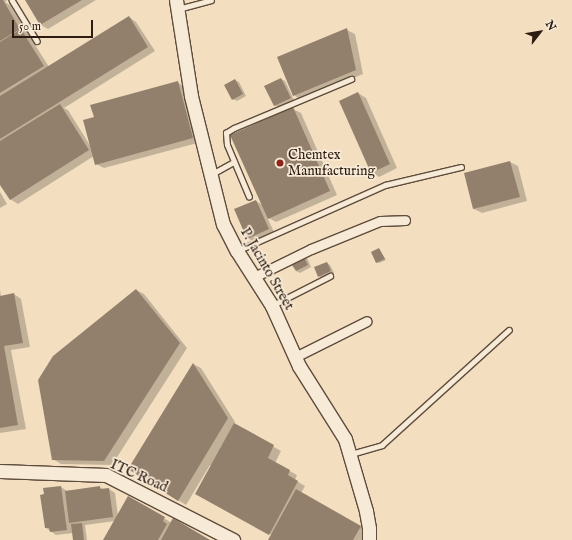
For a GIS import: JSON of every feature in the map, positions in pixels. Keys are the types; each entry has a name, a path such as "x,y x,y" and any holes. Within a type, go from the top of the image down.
{"street":[{"name":"P. Jacinto Street","path":"177,4 191,96 223,224 272,306 295,356 345,440 366,511 370,528 369,540"},
{"path":"254,277 311,249 380,221 405,220"},
{"path":"295,356 367,321"},
{"name":"ITC Road","path":"0,471 106,475 232,540"}],"lane":[{"path":"12,0 37,41"},
{"path":"177,4 211,0"},
{"path":"249,197 225,138 226,133 229,130 351,79"},
{"path":"210,175 234,162"},
{"path":"238,251 385,185 461,167"},
{"path":"272,306 330,276"},
{"path":"349,455 382,445 509,330"}],"building":[{"path":"0,0 3,0 20,29 0,41"},
{"path":"25,0 82,0 40,25"},
{"path":"129,16 148,47 0,139 0,96"},
{"path":"347,28 356,70 293,96 277,57"},
{"path":"21,29 44,66 0,93 0,42"},
{"path":"281,78 291,98 274,106 264,86"},
{"path":"235,79 243,94 232,100 224,85"},
{"path":"178,81 193,138 95,165 83,120 94,117 90,105"},
{"path":"358,92 390,164 371,173 339,101"},
{"path":"60,104 89,150 10,200 0,185 0,141"},
{"name":"Chemtex Manufacturing","path":"293,107 330,191 268,219 230,135"},
{"path":"510,161 520,197 473,209 464,173"},
{"path":"256,200 269,229 247,239 234,209"},
{"path":"379,248 385,259 376,263 371,252"},
{"path":"303,255 308,265 296,271 290,262"},
{"path":"327,262 331,271 318,277 314,267"},
{"path":"136,289 180,343 104,461 52,460 38,380 53,356"},
{"path":"14,293 23,343 4,346 18,425 0,428 0,296"},
{"path":"193,363 228,418 178,501 128,469"},
{"path":"234,423 274,445 268,458 290,470 288,475 298,481 269,535 195,494"},
{"path":"61,486 67,530 50,532 49,528 45,528 40,495 44,494 43,488"},
{"path":"100,486 100,489 109,488 113,517 69,523 65,491"},
{"path":"296,489 361,526 353,540 268,540"},
{"path":"128,496 165,517 163,521 167,524 158,540 103,540"},
{"path":"173,518 210,540 161,540"},
{"path":"82,523 84,540 73,540 71,524"}],"place":[{"name":"Chemtex Manufacturing","path":"280,163"}]}
